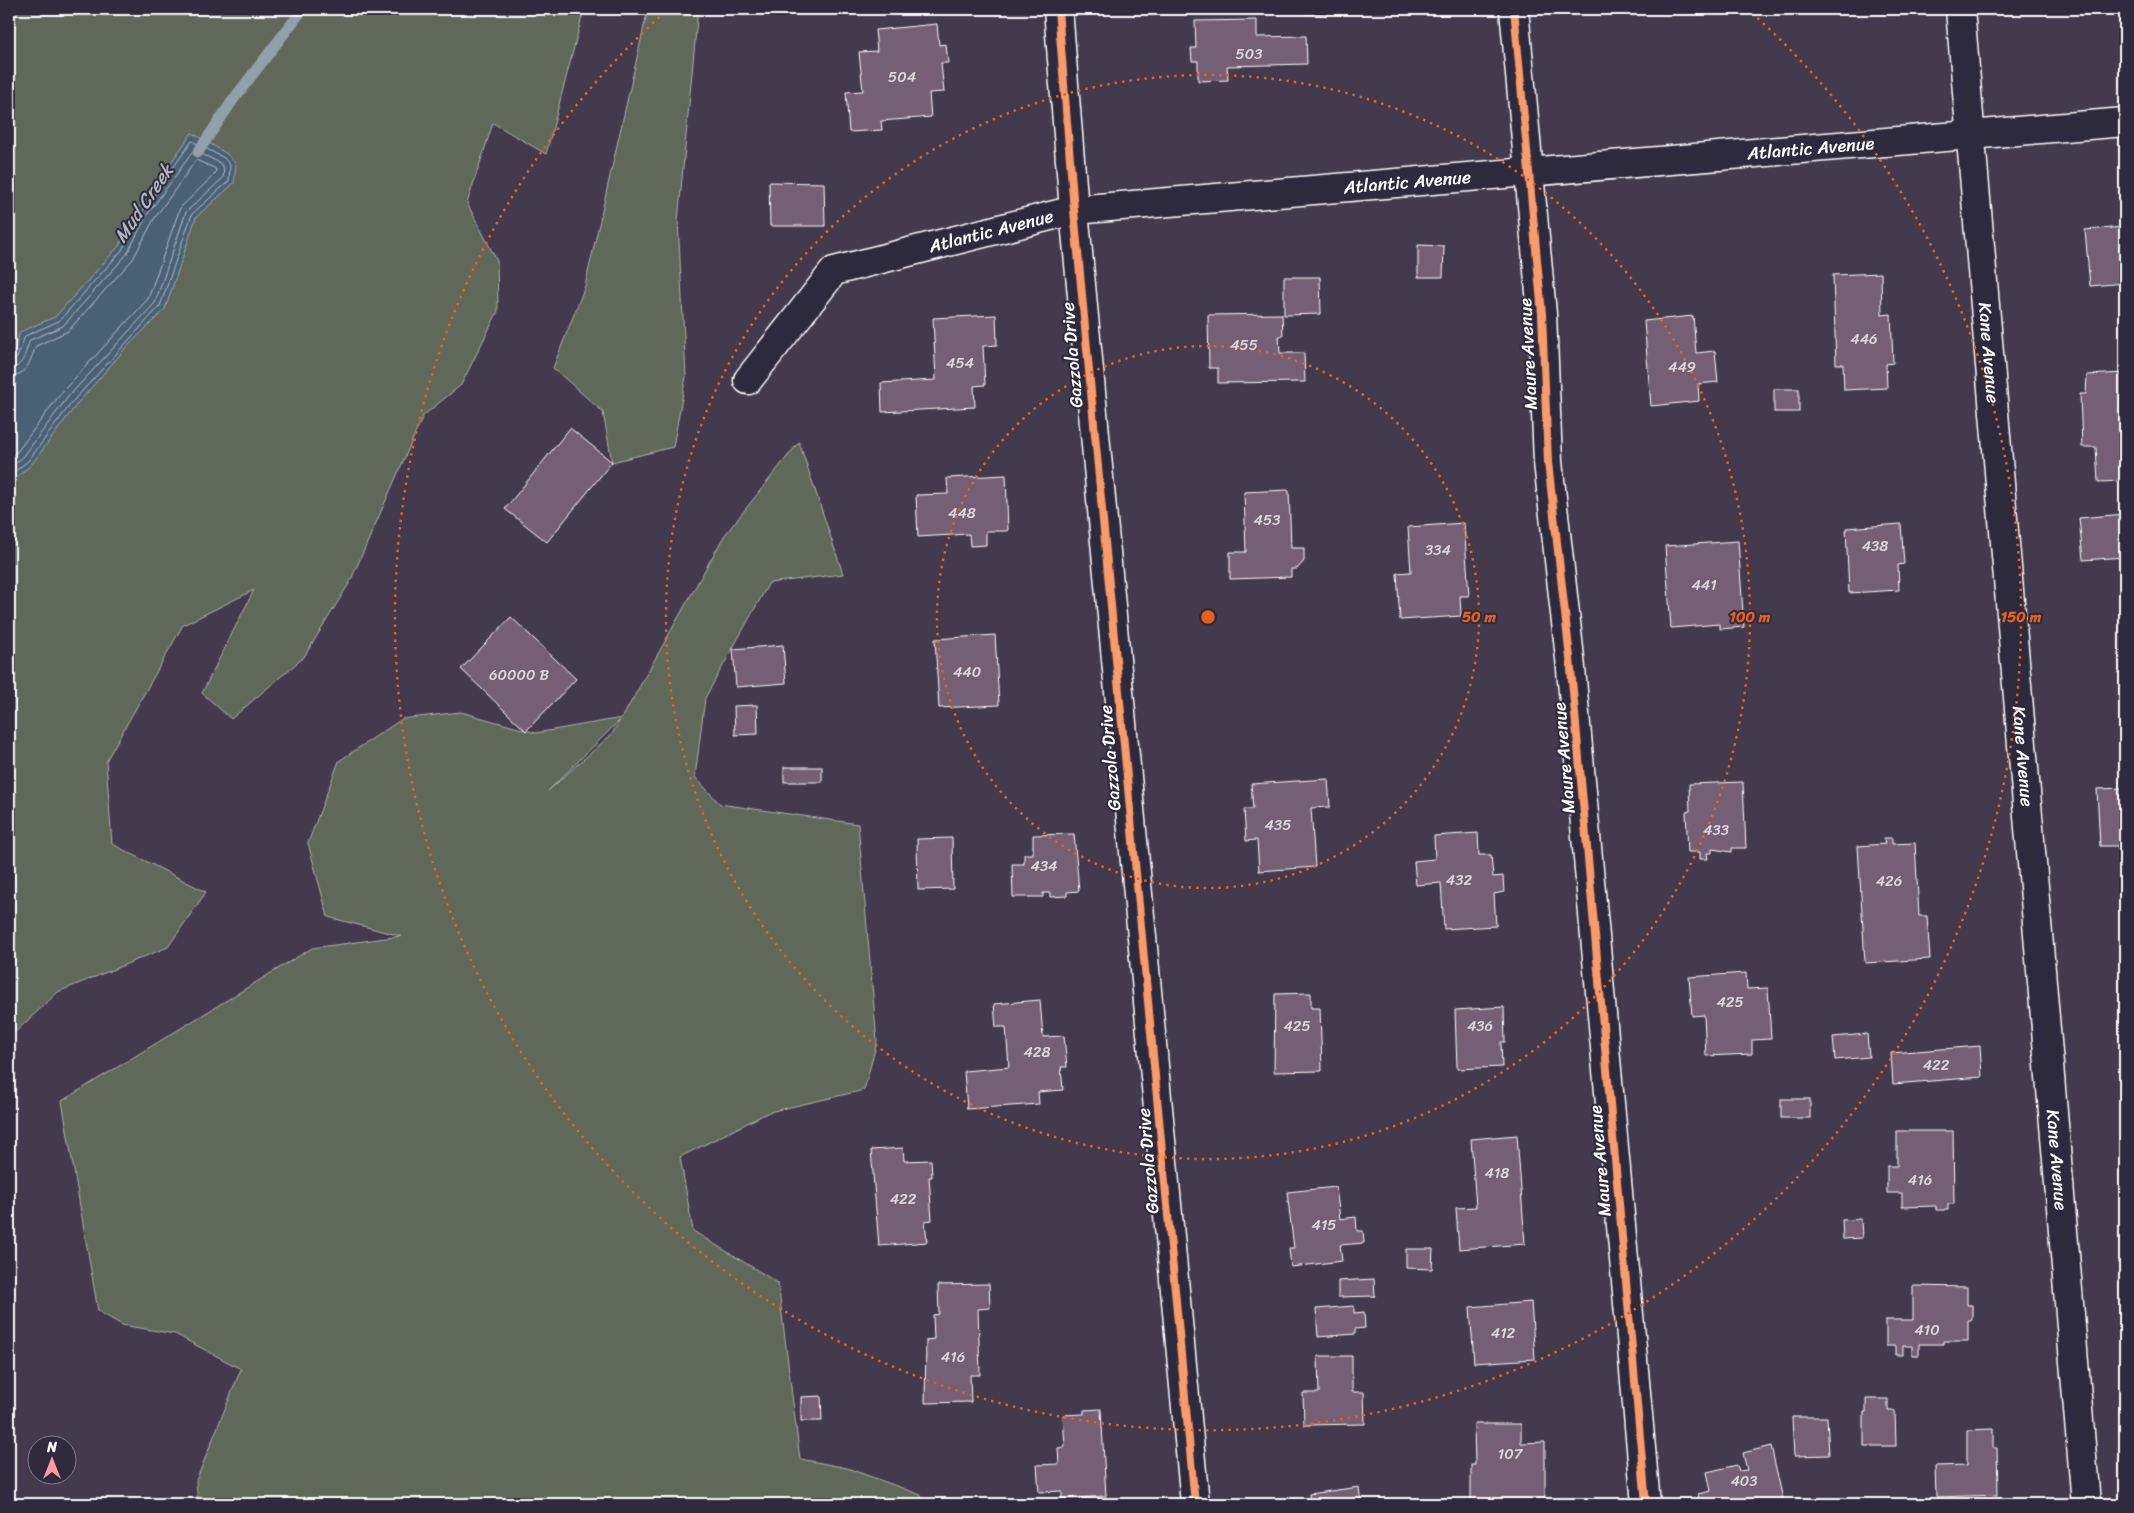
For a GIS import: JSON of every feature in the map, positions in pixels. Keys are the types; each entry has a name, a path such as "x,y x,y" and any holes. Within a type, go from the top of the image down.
{"street":[{"name":"Gazzola Drive","path":"1058,9 1074,210 1195,1504"},
{"name":"Maure Avenue","path":"1514,9 1527,172 1542,314 1548,462 1571,668 1646,1504"},
{"name":"Kane Avenue","path":"1960,9 2086,1504"},
{"name":"Atlantic Avenue","path":"748,380 834,271 1074,210 2125,122"}],"green space":[{"path":"9,9 584,9 546,154 493,123 467,203 497,261 498,311 461,385 423,416 350,582 304,657 231,719 202,693 254,590 183,625 106,761 112,844 206,892 168,947 58,992 9,1038 9,481 31,465 77,404 123,351 165,309 196,217 234,183 227,154 192,133 138,209 119,246 55,317 20,332 13,356 9,360"},
{"path":"648,9 698,9 678,221 686,376 673,447 612,462 603,412 553,368 585,286"},
{"path":"799,442 843,574 769,583 705,698 695,777 720,804 858,824 877,1042 864,1090 769,1112 680,1157 693,1231 778,1283 800,1459 847,1468 921,1495 922,1504 198,1504 196,1481 241,1369 175,1334 122,1325 98,1311 62,1101 312,948 401,936 328,917 308,843 339,761 402,719 461,712 536,733 622,718 724,536","holes":["620,720 612,734 548,791"]}],"water":[{"path":"192,133 227,154 236,164 234,183 196,217 165,309 123,351 77,404 31,465 9,481 9,360 13,356 20,332 55,317 119,246 138,209"}],"building":[{"path":"1304,9 1364,9 1364,12 1305,14"},
{"path":"1257,20 1257,37 1306,36 1307,64 1227,66 1228,80 1198,81 1198,61 1192,61 1191,48 1196,48 1195,21"},
{"path":"937,24 939,45 946,44 948,63 941,63 944,92 929,93 931,117 881,121 882,130 849,132 846,92 863,91 859,52 877,51 875,30"},
{"path":"769,182 824,183 825,226 770,226"},
{"path":"2125,227 2125,283 2090,286 2085,230"},
{"path":"1418,245 1444,246 1443,277 1418,277"},
{"path":"1881,273 1882,315 1891,314 1893,363 1886,364 1887,388 1844,390 1843,364 1836,364 1833,275"},
{"path":"1284,277 1320,277 1321,314 1284,315"},
{"path":"1282,314 1283,336 1279,336 1280,353 1304,353 1305,382 1218,383 1218,368 1209,368 1208,315"},
{"path":"996,315 997,345 983,346 985,385 974,386 975,407 882,412 881,383 936,380 933,318"},
{"path":"1693,316 1696,353 1715,351 1718,382 1698,384 1699,401 1651,406 1644,321"},
{"path":"2125,373 2125,442 2122,442 2123,481 2098,482 2096,447 2082,447 2080,394 2086,394 2087,375"},
{"path":"1774,389 1799,389 1799,412 1774,412"},
{"path":"570,428 612,462 547,542 505,509"},
{"path":"1006,475 1008,531 986,531 986,545 970,546 969,534 918,537 916,495 948,494 947,478"},
{"path":"1289,490 1291,548 1304,548 1304,561 1297,569 1291,569 1291,577 1230,579 1230,552 1246,552 1244,492"},
{"path":"2125,514 2125,557 2083,560 2079,518"},
{"path":"1464,523 1469,596 1460,596 1461,616 1400,620 1397,573 1411,572 1408,527"},
{"path":"1901,524 1904,564 1898,565 1899,590 1849,593 1846,528"},
{"path":"1738,541 1744,627 1720,629 1720,624 1671,628 1665,546"},
{"path":"511,617 576,679 526,731 461,669"},
{"path":"995,635 999,705 939,708 935,639"},
{"path":"783,645 786,683 736,687 733,649"},
{"path":"757,705 758,734 735,735 734,706"},
{"path":"784,767 822,767 822,782 784,782"},
{"path":"1328,779 1330,807 1311,808 1315,867 1259,871 1257,840 1246,841 1244,809 1253,809 1251,784"},
{"path":"1743,782 1746,848 1732,848 1732,852 1712,849 1712,853 1707,853 1708,859 1700,859 1700,852 1688,852 1686,812 1690,811 1689,784"},
{"path":"2125,788 2125,857 2118,858 2118,846 2100,846 2097,789"},
{"path":"1478,833 1479,855 1491,855 1493,877 1503,876 1504,892 1494,894 1496,926 1444,929 1441,883 1416,885 1414,861 1435,859 1434,836"},
{"path":"1074,834 1079,891 1067,892 1067,896 1050,897 1050,893 1043,893 1043,897 1013,897 1012,864 1024,864 1024,854 1033,854 1033,835"},
{"path":"952,838 953,889 918,890 917,839"},
{"path":"1884,838 1892,838 1892,844 1915,843 1919,916 1927,916 1930,959 1865,963 1858,846 1885,844"},
{"path":"1746,973 1747,989 1768,988 1771,1039 1752,1040 1752,1054 1706,1056 1704,1015 1692,1016 1689,977"},
{"path":"1311,993 1311,1008 1320,1008 1322,1071 1274,1072 1275,994"},
{"path":"1040,1000 1043,1037 1064,1036 1067,1067 1061,1067 1063,1090 1038,1092 1039,1104 967,1109 964,1071 1009,1067 1006,1027 996,1027 994,1004"},
{"path":"1504,1007 1505,1042 1501,1042 1502,1067 1457,1069 1455,1010"},
{"path":"1867,1034 1869,1057 1835,1060 1833,1037"},
{"path":"1980,1046 1982,1077 1893,1084 1891,1053"},
{"path":"1781,1099 1810,1099 1810,1118 1781,1118"},
{"path":"1897,1131 1953,1131 1954,1204 1948,1204 1948,1210 1936,1210 1936,1206 1902,1207 1902,1193 1887,1193 1887,1166 1897,1166"},
{"path":"1517,1135 1525,1244 1459,1249 1456,1208 1476,1207 1471,1139"},
{"path":"903,1148 904,1161 931,1160 932,1177 929,1177 932,1220 925,1221 927,1242 879,1246 871,1150"},
{"path":"1336,1187 1340,1219 1356,1217 1357,1231 1363,1231 1364,1243 1340,1245 1342,1261 1291,1267 1289,1248 1294,1248 1287,1192"},
{"path":"1861,1219 1862,1238 1843,1239 1842,1220"},
{"path":"1406,1249 1433,1249 1432,1269 1406,1268"},
{"path":"1374,1279 1375,1296 1338,1297 1338,1281"},
{"path":"989,1284 990,1308 978,1309 980,1375 970,1375 971,1402 925,1403 926,1340 934,1339 933,1315 939,1314 938,1285"},
{"path":"1913,1286 1967,1287 1967,1305 1972,1305 1972,1320 1968,1320 1968,1341 1944,1341 1944,1344 1919,1344 1919,1355 1912,1355 1912,1346 1903,1346 1903,1355 1896,1355 1896,1346 1886,1346 1886,1320 1913,1320"},
{"path":"1531,1302 1535,1359 1474,1363 1470,1307"},
{"path":"1354,1306 1354,1313 1364,1312 1365,1328 1355,1329 1355,1334 1318,1337 1316,1309"},
{"path":"1318,1356 1352,1356 1352,1392 1364,1392 1365,1424 1304,1425 1303,1393 1319,1393"},
{"path":"821,1396 822,1421 801,1421 801,1397"},
{"path":"1866,1399 1888,1399 1888,1411 1895,1411 1896,1446 1864,1446"},
{"path":"1101,1409 1106,1496 1062,1499 1062,1491 1039,1492 1037,1465 1059,1464 1058,1448 1065,1447 1063,1415 1084,1414 1084,1410"},
{"path":"1792,1417 1827,1417 1829,1455 1794,1456"},
{"path":"1474,1424 1521,1424 1521,1443 1545,1442 1545,1504 1471,1504 1471,1465 1475,1465"},
{"path":"1993,1429 1993,1448 1997,1448 1998,1495 1936,1497 1935,1466 1967,1465 1967,1430"},
{"path":"1771,1446 1784,1504 1700,1504 1698,1494 1711,1491 1707,1472 1737,1465 1739,1471 1747,1470 1743,1453"},
{"path":"1359,1487 1361,1504 1310,1504 1309,1494"}],"waterway":[{"name":"Mud Creek","path":"198,152 233,100 303,9"}],"cycle path":[{"path":"1058,9 1074,210 1195,1504"},
{"path":"1514,9 1542,314 1548,462 1570,658 1646,1504"}]}
